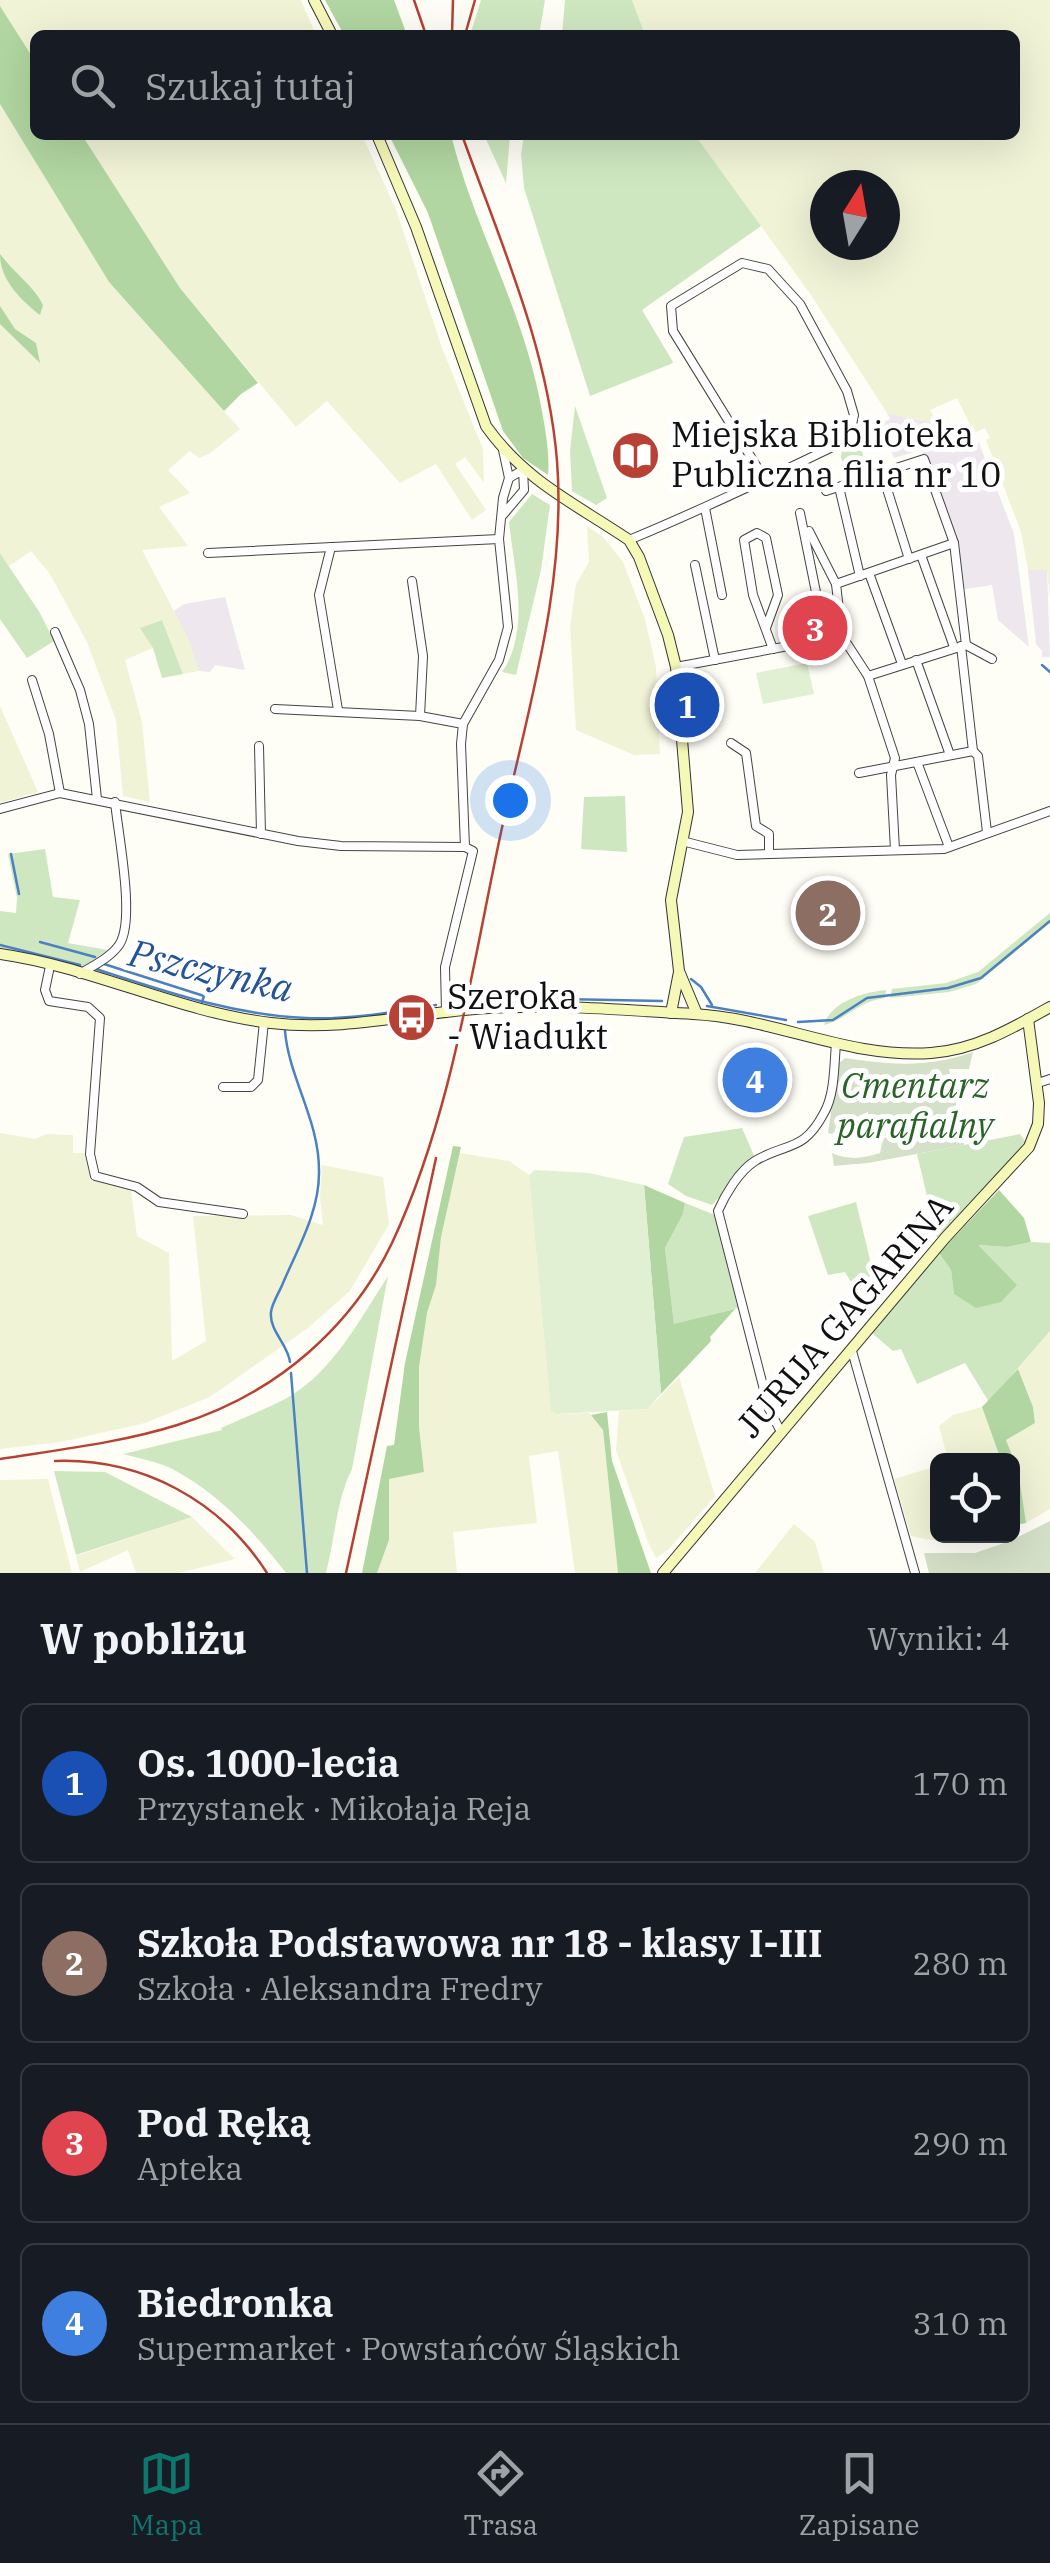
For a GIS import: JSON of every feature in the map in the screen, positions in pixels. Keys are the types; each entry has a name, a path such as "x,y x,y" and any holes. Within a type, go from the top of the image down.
{"street":[{"path":"314,0 329,30"},
{"path":"380,140 416,226 486,426 523,470 629,540 639,556 668,635 676,668 688,781 688,812 671,900 680,971 697,1014"},
{"path":"629,540 705,508 765,480 850,439 854,414 847,390 793,293 768,269 742,262 671,306 673,331 765,480"},
{"path":"465,846 463,724 505,644 508,608 500,539 508,478 503,450"},
{"path":"826,491 924,460 954,543 960,646 972,751 978,756 987,832"},
{"path":"508,478 523,470"},
{"path":"523,470 524,490"},
{"path":"882,473 909,559"},
{"path":"502,516 524,490 542,485"},
{"path":"839,487 864,574 902,664"},
{"path":"705,508 722,595"},
{"path":"839,614 820,612 800,513 836,584 842,636 868,676 895,758 895,850"},
{"path":"766,628 778,594 770,546 757,533 744,540 754,595 773,649"},
{"path":"208,554 500,539"},
{"path":"836,584 954,543"},
{"path":"331,546 319,595 338,710"},
{"path":"921,555 960,646"},
{"path":"695,565 715,660"},
{"path":"412,581 424,656 420,716"},
{"path":"55,632 80,690 89,724 98,800"},
{"path":"676,668 842,636"},
{"path":"868,676 960,646 992,658"},
{"path":"916,660 950,756"},
{"path":"32,680 50,734 60,794"},
{"path":"275,709 420,716 463,724"},
{"path":"731,744 746,753 756,826 769,834 769,854"},
{"path":"259,746 261,834"},
{"path":"860,773 972,751"},
{"path":"918,762 949,847"},
{"path":"0,809 60,794 341,846 465,846 472,850 445,967 446,1012"},
{"path":"80,974 111,953 124,935 126,916 114,802"},
{"path":"682,841 737,854 949,847 1050,811"},
{"path":"0,954 232,1017 264,1022 355,1026 491,1008 697,1014 756,1022 836,1044 887,1052 944,1052 985,1040 1050,1006"},
{"path":"50,966 45,990 49,1001 88,1007 100,1018 90,1154 95,1176 137,1187 159,1202 243,1214"},
{"path":"671,1013 680,971"},
{"name":"JURIJA GAGARINA","path":"662,1573 946,1238 1024,1155 1038,1124 1044,1081 1028,1019"},
{"path":"223,1087 251,1087 258,1080 264,1022"},
{"path":"781,1432 770,1410 718,1212 749,1166 799,1145 823,1116 830,1097 836,1044"},
{"path":"852,1350 915,1573"}],"shaded area":[{"path":"887,413 938,424 952,453 979,443 1014,534 1029,647 998,620 992,585 959,590 956,554 915,431 906,434 914,452 894,458 879,424 890,419"},
{"path":"1047,569 1050,657 1042,657 1036,644 1028,570"},
{"path":"225,597 245,670 215,665 210,672 199,671 174,611 184,604"}],"green space":[{"path":"0,0 301,0 314,30 30,30 30,53"},
{"path":"325,0 394,0 405,30 341,30"},
{"path":"481,0 545,0 540,30 472,30"},
{"path":"565,0 632,0 643,30 562,30"},
{"path":"632,0 1050,0 1050,599 1047,570 1028,570 1021,532 985,428 974,433 957,398 930,410 938,424 887,413 811,295 699,140 1020,140 1020,30 643,30"},
{"path":"0,6 30,53 30,140 85,140 180,288 258,383 224,411 109,282 0,104"},
{"path":"0,104 109,282 240,429 209,454 199,458 190,451 168,470 190,493 159,507 188,546 142,550 189,640 199,671 183,674 162,620 141,628 153,648 125,660 142,722 150,802 123,796 116,720 87,642 50,574 31,551 9,566 0,553"},
{"path":"85,140 364,140 397,212 442,348 483,449 484,483 465,457 455,464 486,510 472,520 436,464 400,483 327,401 296,427 180,288"},
{"path":"392,140 452,140 533,370 546,432 548,475 523,458 503,431 428,213"},
{"path":"486,140 510,140 506,183"},
{"path":"523,140 699,140 761,226 642,310 671,364 590,396 524,188"},
{"path":"0,254 39,298 43,305 40,315 8,281"},
{"path":"0,306 15,329 36,343 40,363 0,324"},
{"path":"575,406 607,498 596,505 572,491 570,451"},
{"path":"852,445 860,448 860,464 852,467 844,464 841,456 844,448"},
{"path":"532,494 550,505 541,570 516,675 502,672 511,655 518,619 509,522"},
{"path":"587,526 603,537 623,562 645,619 656,667 660,754 634,755 576,730 570,627 576,584 589,562"},
{"path":"0,553 54,641 27,658 0,619"},
{"path":"162,620 183,674 162,678 153,648 140,628"},
{"path":"807,663 814,694 763,704 756,673"},
{"path":"0,706 38,792 0,803"},
{"path":"625,796 627,852 581,849 584,797"},
{"path":"45,849 53,897 80,900 68,943 108,950 80,969 0,950 0,911 16,913 17,898 8,854"},
{"path":"1050,913 1050,923 976,984 949,992 890,998 892,989 946,983 978,972"},
{"path":"886,990 885,998 824,1025 841,1004"},
{"name":"Cmentarz parafialny","path":"973,1052 969,1069 949,1069 964,1145 834,1166 832,1153 849,1158 880,1153 887,1137 869,1119 868,1112 828,1133 838,1064 845,1058 909,1064"},
{"path":"742,1128 755,1158 712,1205 686,1196 668,1184 684,1137"},
{"path":"0,1133 35,1139 47,1134 73,1135 73,1153 89,1153 95,1180 131,1191 137,1236 169,1253 172,1361 206,1341 193,1216 291,1215 323,1225 322,1165 383,1177 389,1224 350,1291 308,1328 210,1397 145,1423 61,1442 0,1449"},
{"path":"1020,1134 1026,1143 1018,1156 937,1238 917,1154"},
{"path":"453,1146 461,1147 419,1367 424,1472 389,1479 389,1540 377,1573 362,1573 387,1446 394,1445 405,1363"},
{"path":"460,1153 509,1161 529,1175 551,1410 557,1414 589,1413 603,1430 618,1573 575,1573 558,1451 529,1456 537,1523 453,1532 457,1573 377,1573 389,1540 389,1478 424,1472 419,1367 427,1313 436,1285 441,1233"},
{"path":"535,1170 589,1173 644,1185 661,1393 648,1409 556,1414 551,1411 529,1175"},
{"path":"644,1185 685,1203 665,1248 674,1324 735,1309 710,1337 711,1341 657,1398 661,1393"},
{"path":"999,1190 1024,1218 1031,1242 1007,1247 978,1245 1017,1285 1001,1302 976,1308 954,1294 951,1270 939,1253"},
{"path":"856,1202 873,1272 858,1294 845,1272 828,1275 808,1216"},
{"path":"685,1203 715,1215 738,1308 674,1325 665,1248"},
{"path":"1050,1243 1050,1331 989,1402 965,1363 917,1384 901,1349 893,1351 872,1333 939,1253 951,1270 954,1294 977,1245 1007,1247"},
{"path":"388,1276 352,1469 339,1507 326,1573 286,1573 249,1530 208,1492 170,1468 123,1454 222,1430 303,1387 332,1359"},
{"path":"1050,1331 1050,1509 1026,1523 1020,1453 1011,1453 1006,1440 1035,1423 1018,1369"},
{"path":"1018,1369 1035,1423 1006,1440 1011,1453 998,1453 982,1407"},
{"path":"679,1377 715,1496 669,1549 656,1558 616,1450 619,1411 648,1409"},
{"path":"982,1407 998,1453 946,1453 939,1426 953,1415"},
{"path":"607,1412 612,1461 651,1573 618,1573 603,1430 591,1415"},
{"path":"930,1468 930,1540 911,1536 894,1479"},
{"path":"54,1471 105,1472 192,1517 76,1555"},
{"path":"48,1479 72,1573 0,1573 0,1480"},
{"path":"1020,1483 1026,1523 1020,1524"},
{"path":"192,1517 235,1559 179,1573 136,1573 128,1550 80,1572 76,1556"},
{"path":"1050,1521 1050,1573 929,1573 924,1553 975,1553 1004,1543 1020,1543 1020,1536"},
{"path":"794,1524 815,1542 824,1573 755,1573"}],"waterway":[{"path":"1042,665 1050,672"},
{"path":"11,854 19,894"},
{"name":"Pszczynka","path":"798,1022 833,1020 867,998 948,988 981,978 1050,921"},
{"path":"40,942 95,957"},
{"name":"Pszczynka","path":"0,945 80,965"},
{"path":"104,964 204,996 202,1002"},
{"name":"Pszczynka","path":"96,969 199,1001 279,1016 338,1018 436,1005"},
{"path":"691,979 712,1005"},
{"name":"Pszczynka","path":"450,1003 511,998 662,1001"},
{"name":"Pszczynka","path":"707,1006 786,1020"},
{"path":"285,1031 315,1136 319,1173 312,1216 271,1312 290,1362"},
{"path":"291,1373 307,1573"}],"railway":[{"path":"414,0 424,30"},
{"path":"452,30 453,0"},
{"path":"466,30 475,0"},
{"path":"0,1459 163,1429 201,1417 274,1379 322,1340 366,1288 392,1243 430,1146 457,1044 542,650 556,556 558,508 557,461 544,377 520,295 464,140"},
{"path":"346,1573 436,1158"},
{"path":"55,1461 118,1467 176,1488 226,1524 267,1573"}],"place":[{"name":"Miejska Biblioteka Publiczna filia nr 10","path":"636,455"},
{"name":"Pod Ręką","path":"815,628"},
{"name":"Os. 1000-lecia","path":"687,705"},
{"name":"Szkoła Podstawowa nr 18 - klasy I-III","path":"828,913"},
{"name":"Szeroka - Wiadukt","path":"412,1017"},
{"name":"Biedronka","path":"755,1080"}]}
